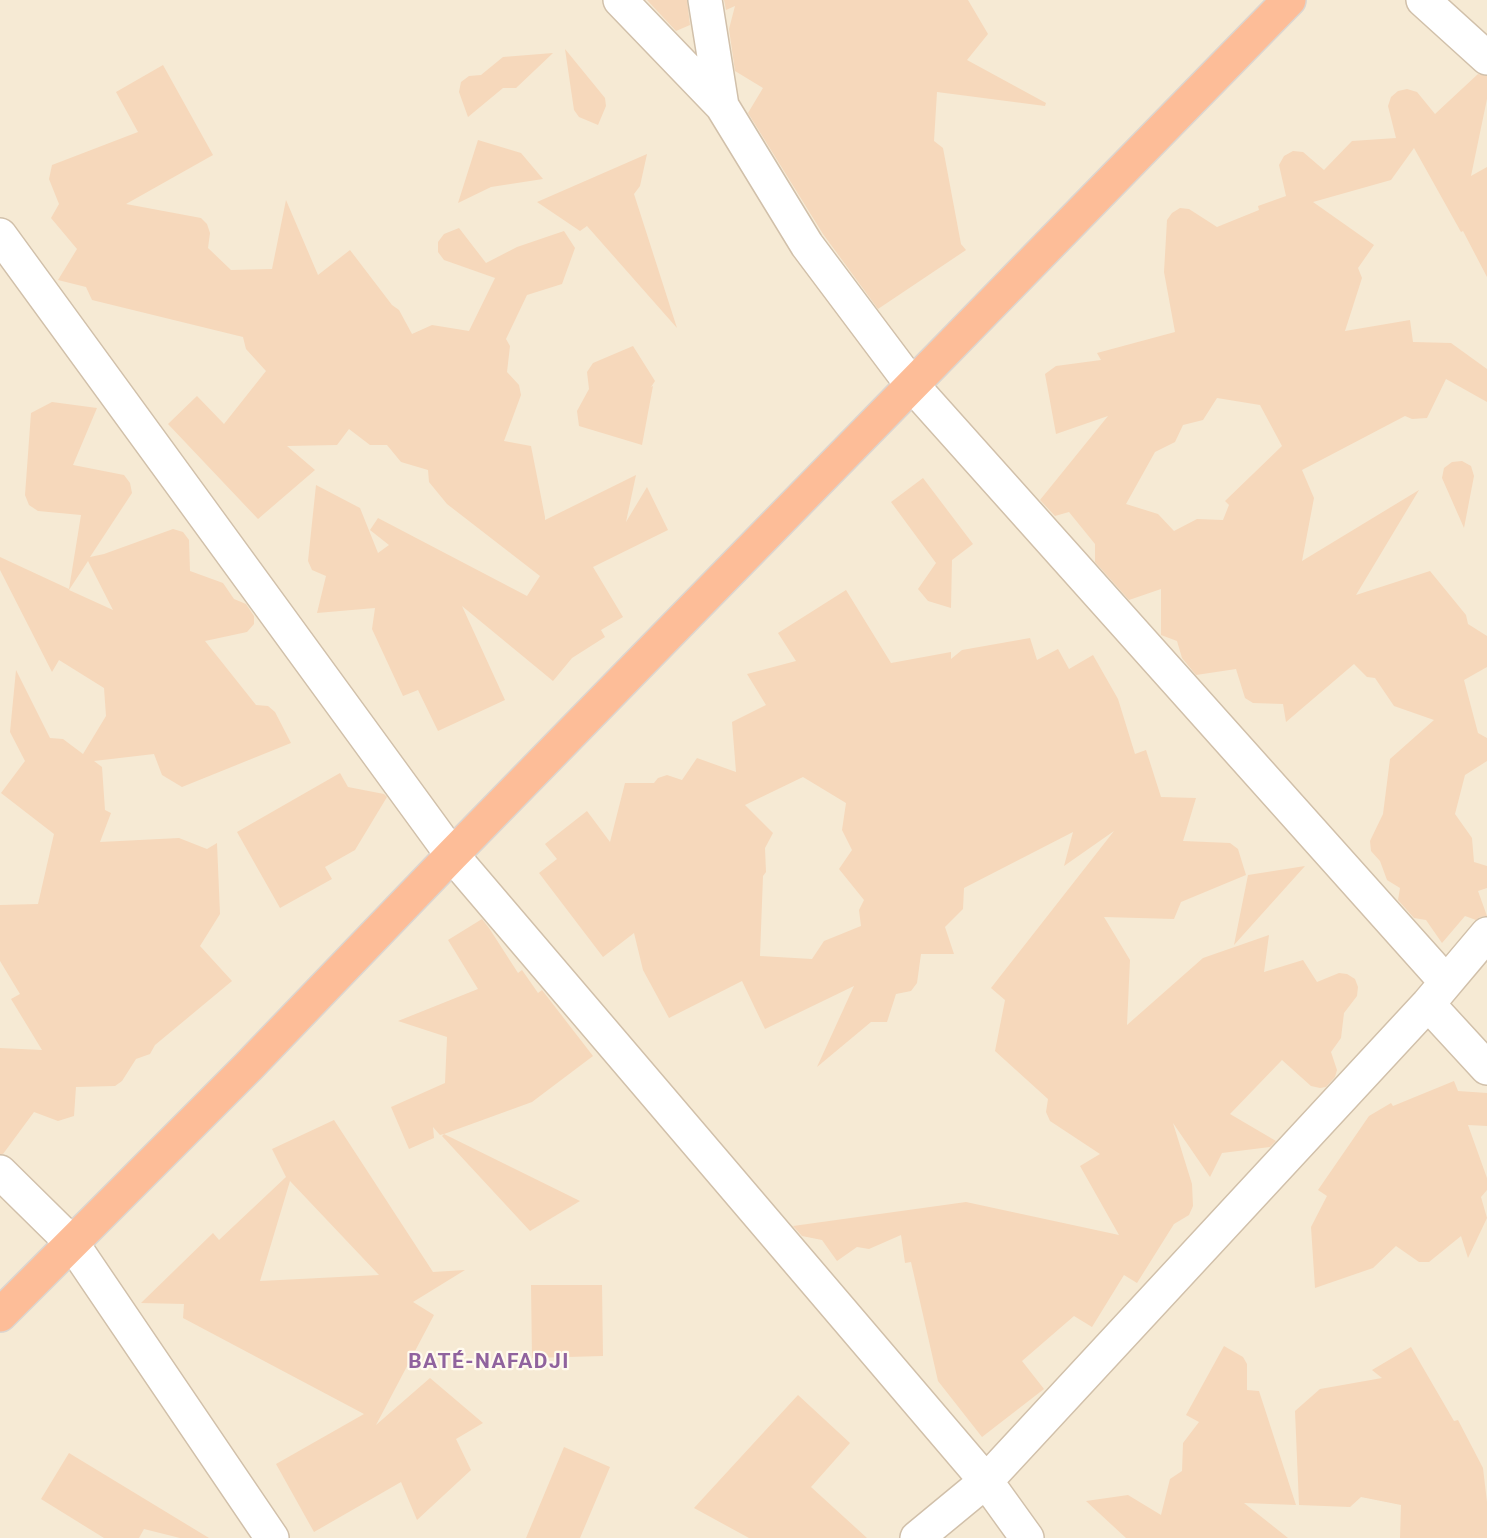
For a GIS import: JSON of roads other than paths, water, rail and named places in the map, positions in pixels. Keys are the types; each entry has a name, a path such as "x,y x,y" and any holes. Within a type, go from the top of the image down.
{"highway":[{"path":"0,1315 249,1066 452,855 1289,0"}],"street":[{"path":"620,0 722,106 807,245 912,385 1437,993 1487,1068"},
{"path":"705,0 722,106"},
{"path":"1423,0 1487,58"},
{"path":"0,235 452,855 986,1481 1027,1538"},
{"path":"917,1538 986,1481 1437,993 1487,934"},
{"path":"0,1172 72,1244 273,1538"}],"district":[{"name":"BATÉ-NAFADJI","path":"489,1363"}]}
